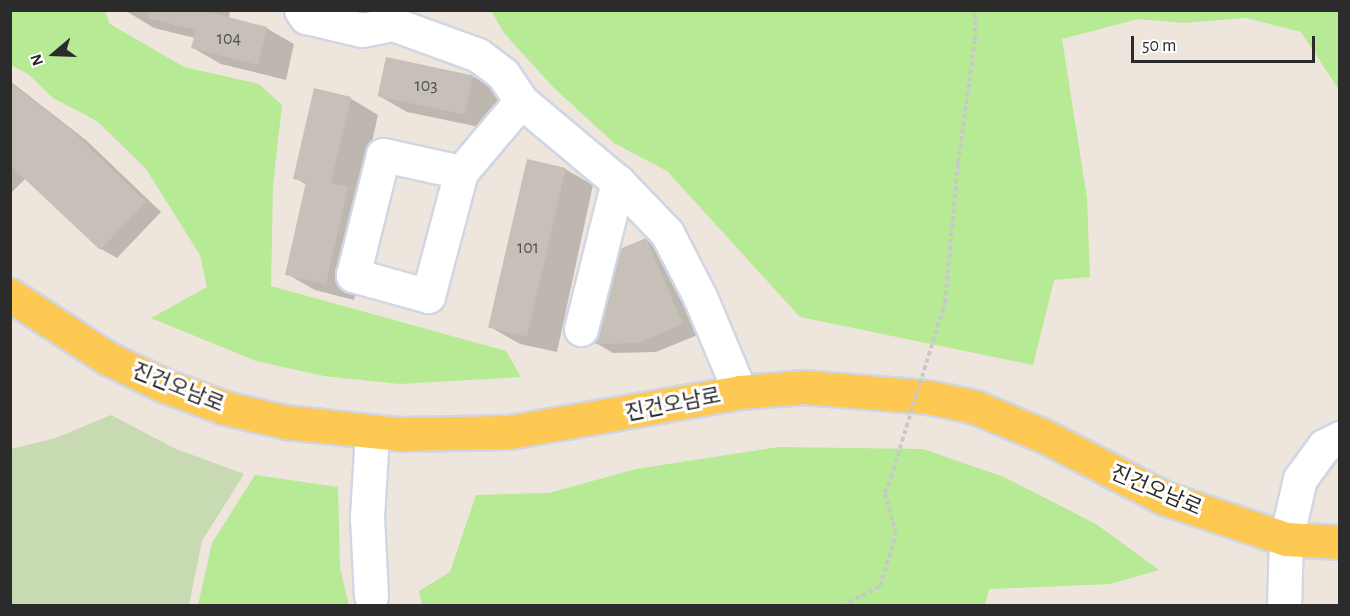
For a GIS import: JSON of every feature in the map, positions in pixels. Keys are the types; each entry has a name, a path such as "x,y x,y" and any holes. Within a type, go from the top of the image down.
{"main road":[{"name":"진건오남로","path":"10,295 107,358 165,386 225,408 285,422 372,432 509,432 740,392 825,388 928,397 975,407 1044,436 1164,498 1286,539 1340,542"}],"lane":[{"path":"301,10 306,17 362,30 392,17 478,55 503,75 520,100 618,182 667,233 740,392"},
{"path":"461,172 520,100"},
{"path":"581,329 618,182"},
{"path":"372,432 367,517 372,596"},
{"path":"1284,606 1286,539 1300,479 1324,446 1340,438"}],"path":[{"path":"842,606 880,586 896,534 885,493 945,303 958,163 975,40 975,10"}],"green space":[{"path":"10,11 105,11 110,24 184,67 259,84 282,105 273,185 271,286 506,351 521,377 399,384 324,376 256,361 151,318 207,287 200,255 146,169 97,121 53,98 28,74 11,65"},
{"path":"491,11 1339,11 1339,90 1301,32 1246,18 1184,23 1138,19 1062,39 1087,198 1090,277 1054,280 1033,365 800,317 667,171 614,143 553,87 504,33"},
{"path":"111,415 176,449 244,474 202,541 189,605 11,605 11,449 56,438"},
{"path":"779,447 923,449 1004,477 1096,524 1159,570 1110,584 989,589 985,605 422,605 419,591 450,572 476,495 549,493 636,469"},
{"path":"255,475 338,487 340,568 349,605 198,605 212,543"}],"building":[{"path":"149,10 201,10 267,27 258,65 191,48 196,30 148,18"},
{"path":"386,57 473,76 465,115 378,96"},
{"path":"10,83 71,130 146,202 100,250 10,165"},
{"path":"314,88 351,97 331,183 348,187 326,284 285,275 306,182 293,179"},
{"path":"527,159 566,168 527,337 488,328"},
{"path":"646,238 683,324 638,343 594,344 620,249"}]}
